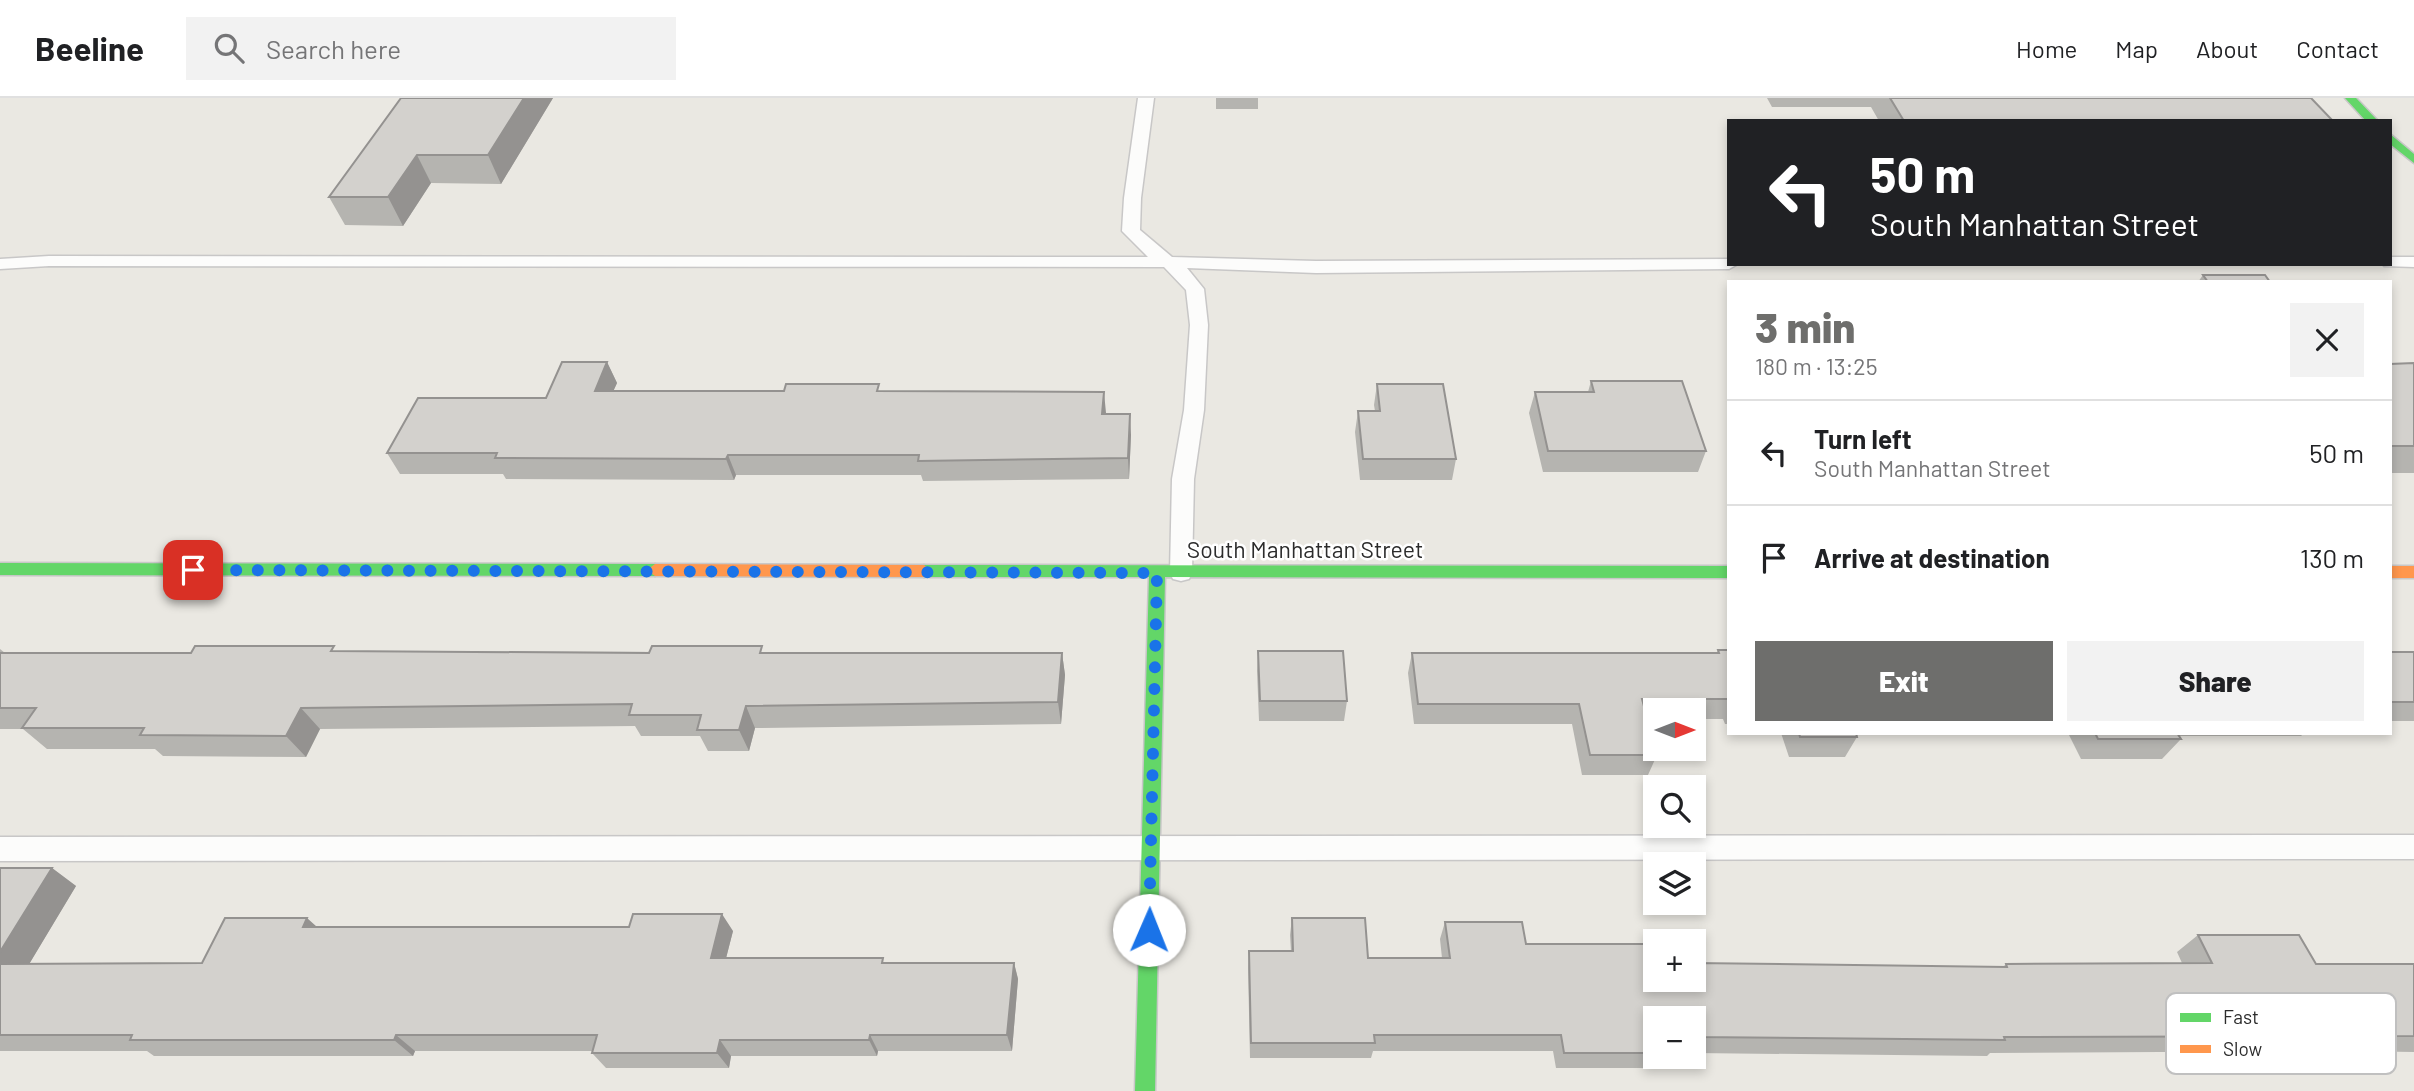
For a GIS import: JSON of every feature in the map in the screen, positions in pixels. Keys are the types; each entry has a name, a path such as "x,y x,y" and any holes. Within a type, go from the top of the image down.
{"street":[{"path":"2350,98 2371,119"},
{"path":"2392,139 2414,160"},
{"name":"South Manhattan Street","path":"0,569 1727,572"},
{"path":"2392,572 2414,572"},
{"path":"1145,1091 1157,573"}],"lane":[{"path":"1146,98 1143,135 1130,201 1131,231 1150,250 1178,269 1195,289 1199,325 1194,410 1183,479 1181,573"},
{"path":"0,264 49,261 1168,262 1317,267 1727,264"},
{"path":"2392,262 2414,262"},
{"path":"0,849 2414,846"}],"building":[{"path":"401,98 524,98 488,155 417,155 388,197 329,197"},
{"path":"1890,98 2311,98 2331,119 1903,119"},
{"path":"2203,275 2265,275 2269,280 2207,280"},
{"path":"562,362 607,362 595,391 784,391 786,384 879,384 877,391 1104,392 1102,414 1130,414 1128,458 918,461 919,455 728,455 726,459 495,458 497,453 387,453 418,398 546,398"},
{"path":"2414,363 2414,446 2392,446 2392,364"},
{"path":"1591,381 1682,381 1706,451 1548,451 1535,392 1594,392"},
{"path":"1377,384 1443,384 1456,459 1363,459 1358,411 1380,411"},
{"path":"195,646 334,646 331,651 649,653 652,646 762,646 760,653 1062,653 1058,702 746,706 739,730 697,730 701,715 629,715 632,704 301,708 286,736 140,735 144,728 22,728 36,708 0,708 0,653 191,653"},
{"path":"1718,650 1727,650 1727,699 1643,698 1643,755 1590,755 1579,704 1418,704 1412,653 1719,653"},
{"path":"1258,651 1343,651 1347,701 1260,701"},
{"path":"2392,652 2414,652 2414,702 2392,702"},
{"path":"1800,735 1857,737 1800,737"},
{"path":"2096,735 2178,735 2181,739 2098,739"},
{"path":"0,868 52,868 0,952"},
{"path":"633,914 722,914 711,958 883,958 882,963 1014,963 1007,1035 870,1035 869,1040 720,1040 717,1053 592,1053 597,1035 396,1035 394,1040 130,1040 132,1035 0,1035 0,964 202,963 225,918 307,918 303,927 629,927"},
{"path":"1292,918 1365,918 1368,958 1450,958 1445,922 1522,922 1526,944 1643,944 1643,992 1706,992 1706,963 2007,967 2006,964 2212,963 2198,935 2299,935 2316,964 2414,964 2414,1036 2396,1036 2396,993 2166,993 2166,1037 2004,1037 2005,1040 1706,1037 1706,1006 1643,1006 1643,1053 1564,1053 1561,1035 1374,1035 1375,1043 1251,1043 1249,951 1293,951"}],"traffic: fast":[{"path":"2350,98 2371,119"},
{"path":"2392,139 2414,160"},
{"path":"0,569 655,570"},
{"path":"924,571 1727,572"},
{"path":"1145,1091 1157,573"}],"traffic: slow":[{"path":"655,570 924,571"},
{"path":"2392,572 2414,572"}],"route":[{"path":"193,570 1157,573 1149,930"}]}
